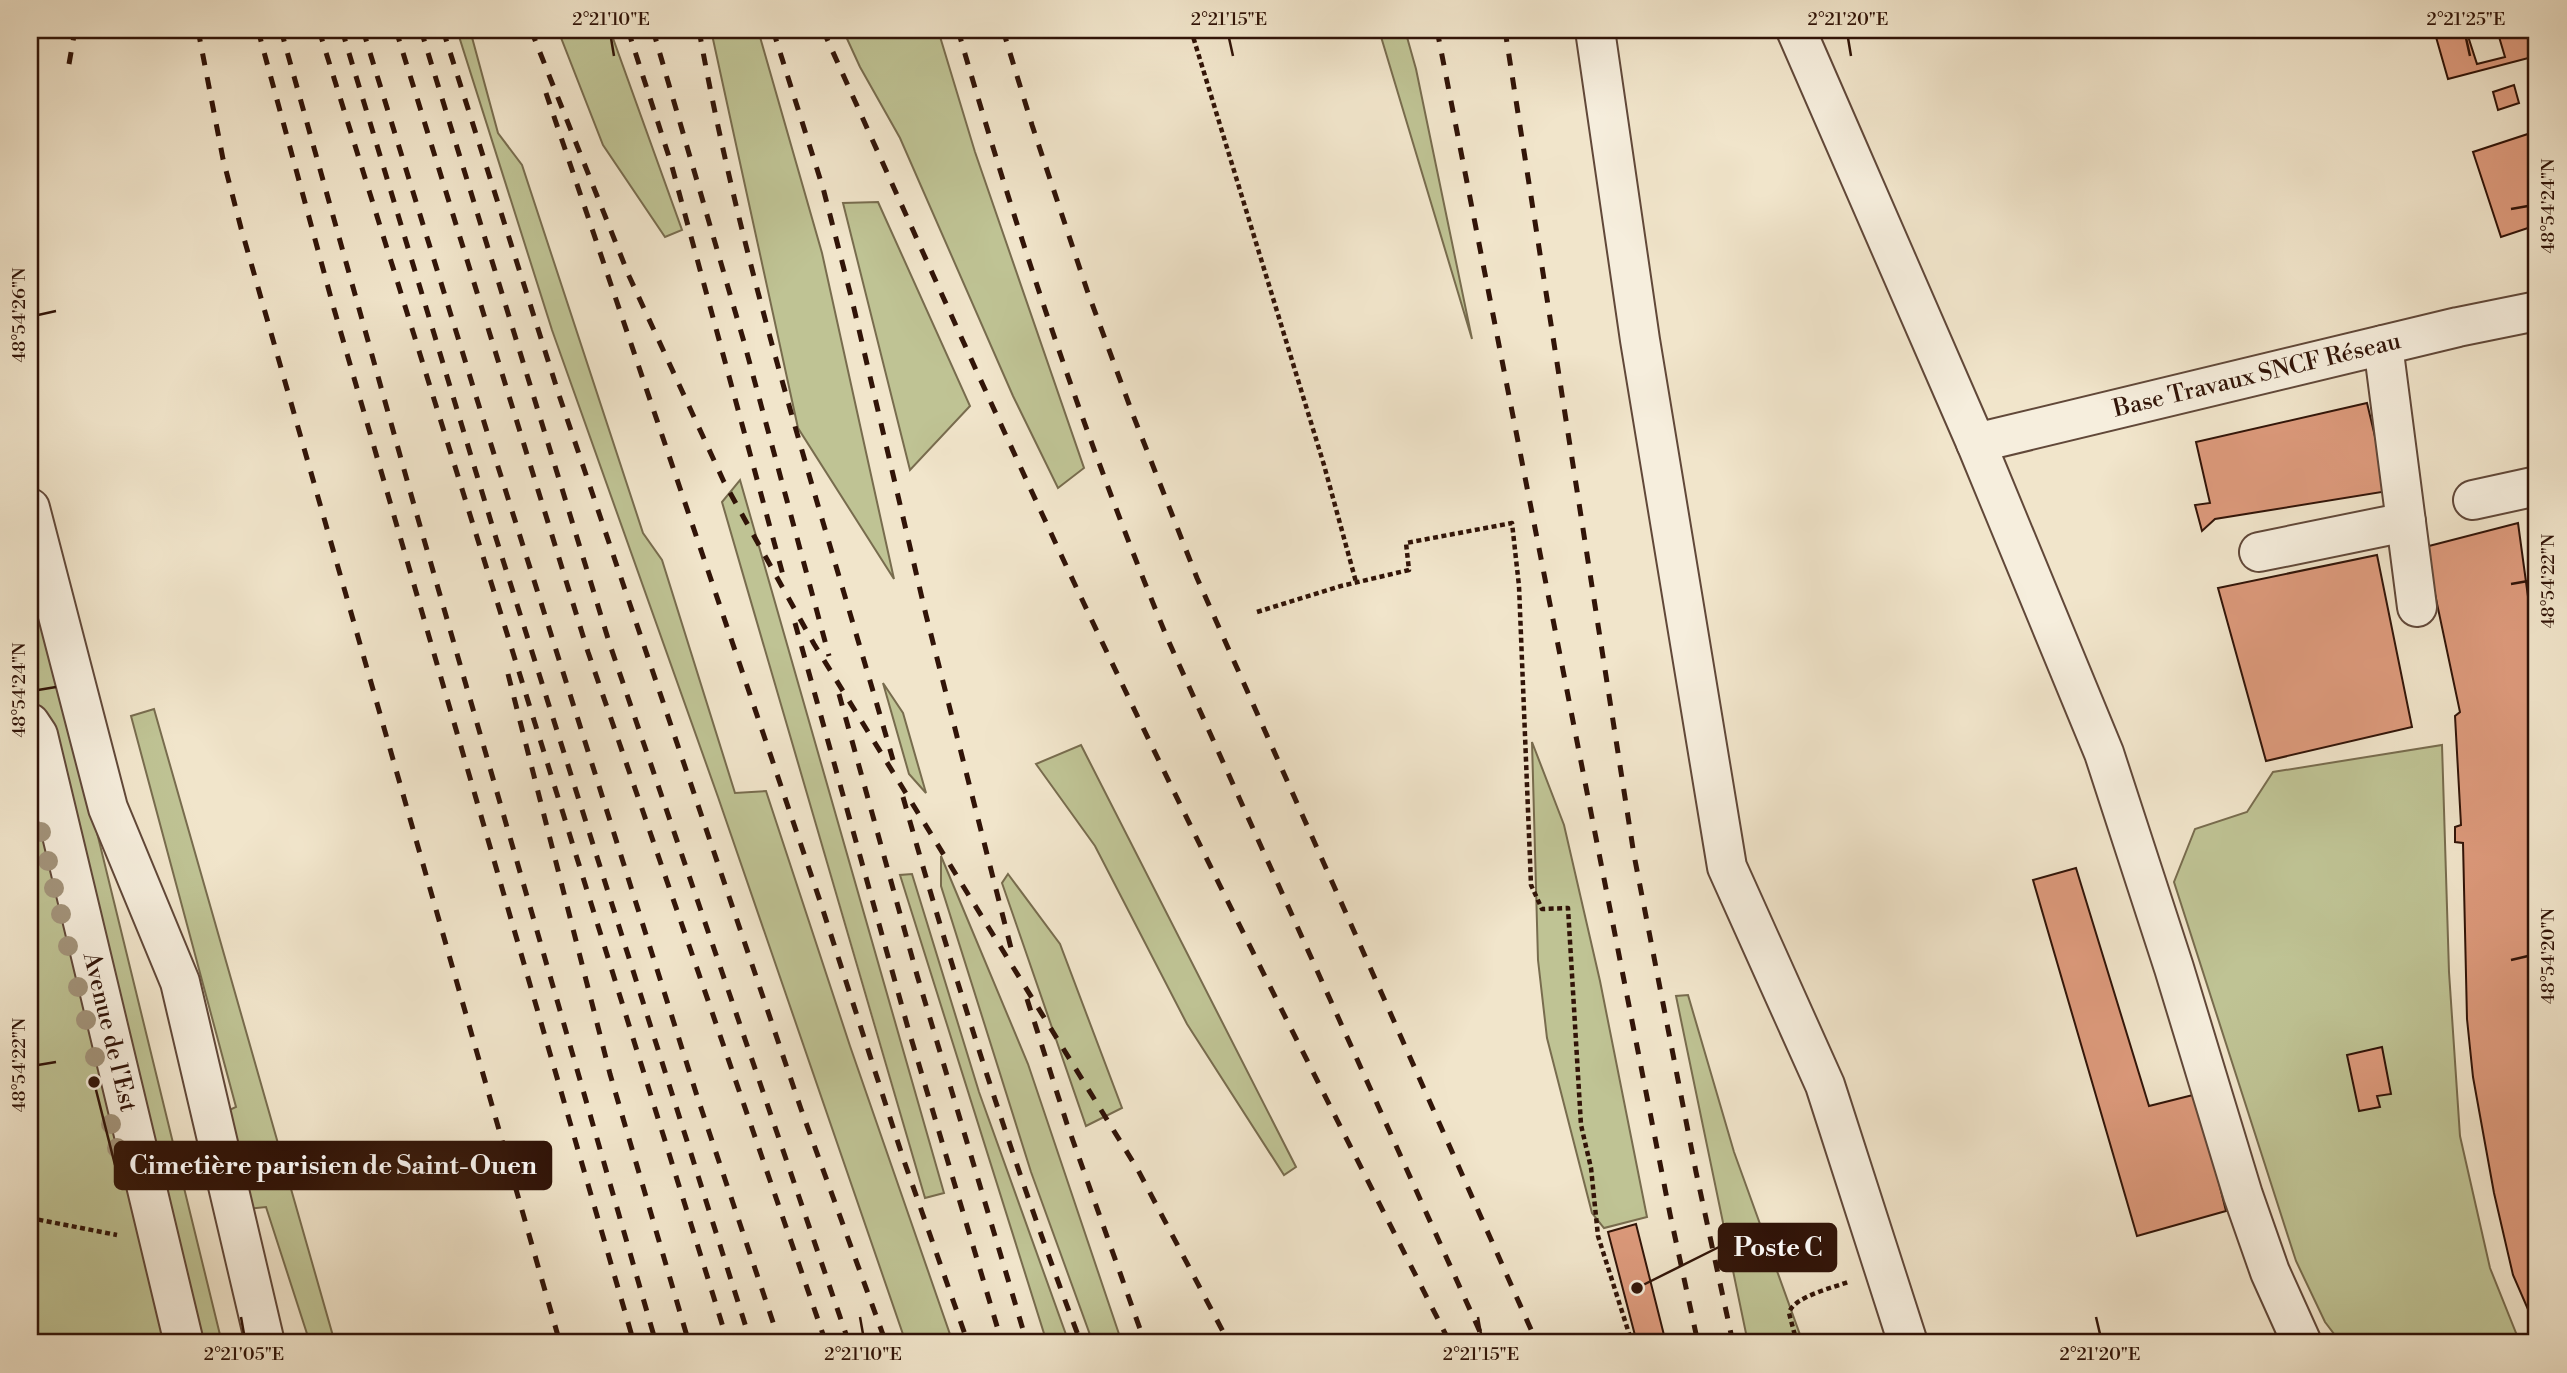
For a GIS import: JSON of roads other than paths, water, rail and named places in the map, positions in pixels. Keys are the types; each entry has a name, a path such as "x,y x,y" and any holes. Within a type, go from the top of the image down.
{"street":[{"path":"1595,30 1643,353 1727,867 1825,1085 1908,1343"},
{"path":"1796,30 1976,443 2104,753 2174,968 2243,1195 2270,1272 2302,1343"},
{"name":"Base Travaux SNCF Réseau","path":"1976,443 2383,345 2537,311"},
{"path":"2383,345 2417,607"},
{"path":"2473,500 2537,486"},
{"path":"30,509 108,808 180,982 265,1343"},
{"path":"2259,552 2406,522"},
{"name":"Avenue de l'Est","path":"30,723 38,735 184,1343"}],"railway":[{"path":"69,64 75,30"},
{"path":"198,30 223,159 241,228 560,1343"},
{"path":"258,30 334,309 634,1343"},
{"path":"281,30 412,498 656,1343"},
{"path":"319,30 728,1343"},
{"path":"342,30 495,535 751,1343"},
{"path":"363,30 698,1099 780,1343"},
{"path":"396,30 588,652 826,1343"},
{"path":"421,30 610,645 849,1343"},
{"path":"443,30 559,395 801,1109 886,1343"},
{"path":"531,30 629,276 724,482 814,644 1138,1170 1229,1343"},
{"path":"628,30 671,163 783,575"},
{"path":"653,30 744,342 829,656"},
{"path":"699,30 717,122 762,306 893,760"},
{"path":"773,30 823,188 926,615 1012,952"},
{"path":"823,30 1009,442 1124,688 1244,935 1450,1343"},
{"path":"958,30 1005,185 1081,414 1168,640 1485,1343"},
{"path":"1003,30 1087,290 1197,578 1537,1343"},
{"path":"1437,30 1670,1214 1698,1343"},
{"path":"1505,30 1634,855 1696,1172 1733,1343"},
{"path":"546,93 820,901 903,1158 968,1343"},
{"path":"795,623 908,1028 1002,1343"},
{"path":"508,674 610,1074 689,1343"},
{"path":"839,694 917,975 1027,1343"},
{"path":"903,797 986,1072 1081,1343"},
{"path":"1027,999 1067,1124 1145,1343"}],"place":[{"name":"Cimetière parisien de Saint-Ouen","path":"94,1082"},
{"name":"Poste C","path":"1637,1288"}]}
